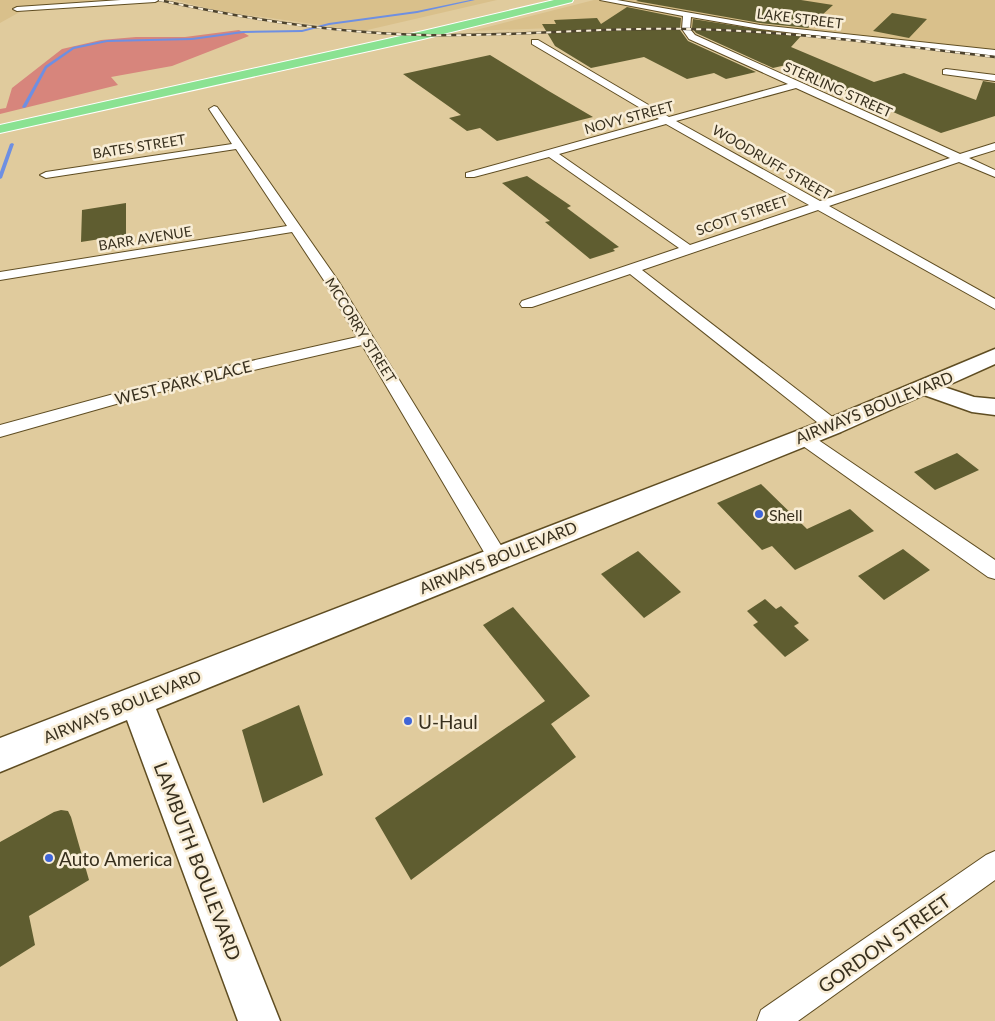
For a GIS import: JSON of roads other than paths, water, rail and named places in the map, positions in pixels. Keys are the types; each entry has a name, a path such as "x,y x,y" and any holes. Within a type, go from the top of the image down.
{"highway":[{"path":"0,123 533,0"},
{"path":"0,129 424,35 568,0"}],"main road":[{"name":"AIRWAYS BOULEVARD","path":"0,755 833,426 925,388 995,356"},
{"path":"925,388 972,404 995,407"},
{"name":"LAMBUTH BOULEVARD","path":"136,700 259,1021"}],"street":[{"path":"17,9 155,0"},
{"name":"LAKE STREET","path":"604,0 687,15 804,32 995,53"},
{"name":"STERLING STREET","path":"687,15 686,29 692,37 995,174"},
{"name":"WOODRUFF STREET","path":"535,42 668,121 995,305"},
{"path":"946,72 995,78"},
{"name":"NOVY STREET","path":"470,175 795,85"},
{"name":"MCCORRY STREET","path":"214,109 237,146 332,282 498,558"},
{"name":"BATES STREET","path":"46,175 237,146"},
{"name":"SCOTT STREET","path":"527,304 995,146"},
{"path":"549,152 688,249"},
{"name":"BARR AVENUE","path":"0,276 295,228"},
{"path":"631,268 833,426"},
{"name":"WEST PARK PLACE","path":"0,431 154,388 367,339"},
{"path":"802,437 995,571"},
{"name":"GORDON STREET","path":"772,1021 995,864"}],"waterway":[{"path":"24,107 46,67 73,48 107,41 192,39 243,32 302,31 329,24 417,12 474,0"},
{"path":"0,178 12,144"}],"railway":[{"path":"159,0 290,24 389,34 489,35 655,29 727,30 842,39 995,57"}],"place":[{"name":"Shell","path":"759,514"},
{"name":"U-Haul","path":"408,721"},
{"name":"Auto America","path":"49,858"}]}
